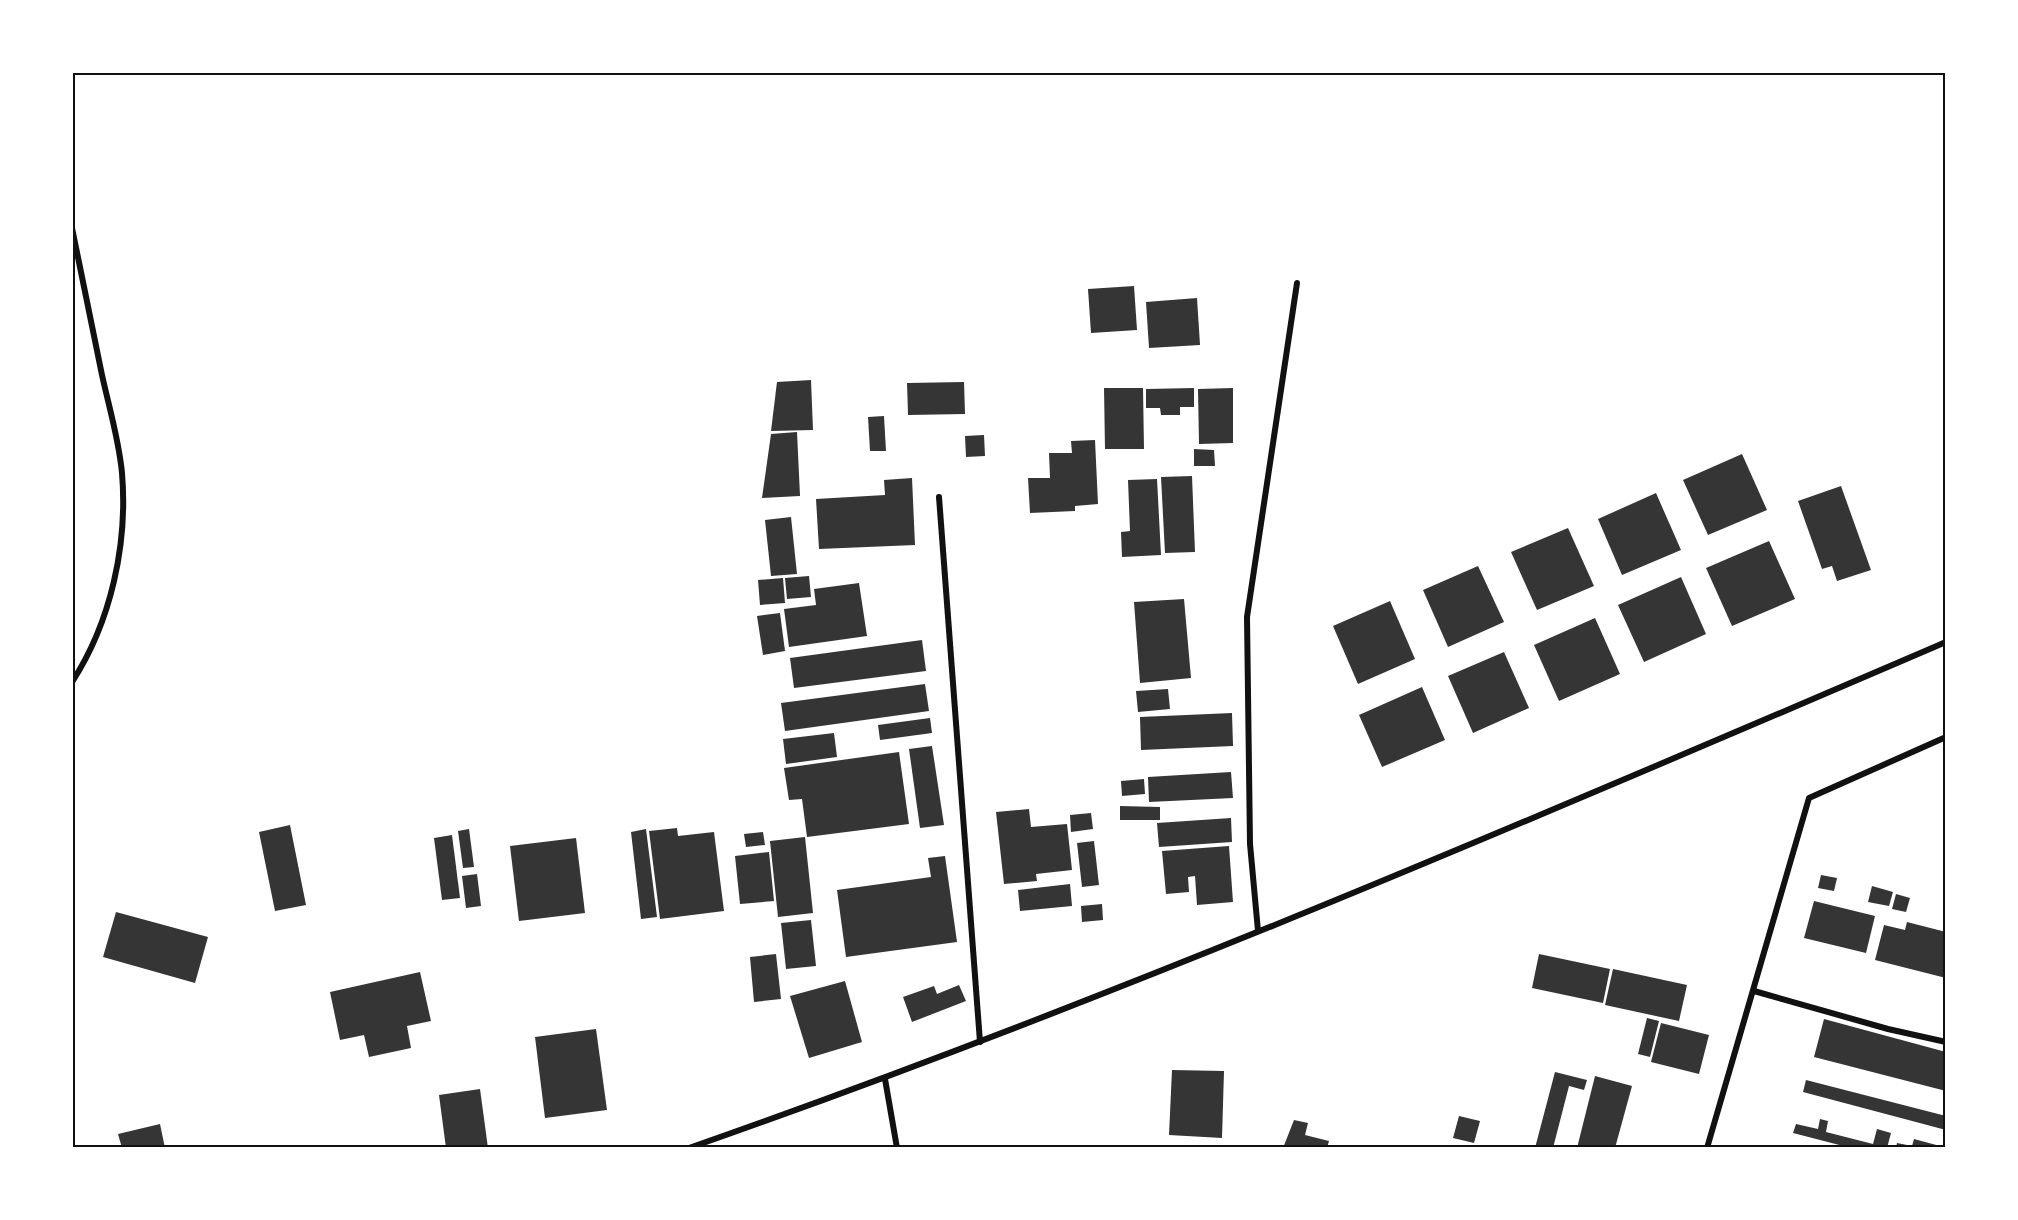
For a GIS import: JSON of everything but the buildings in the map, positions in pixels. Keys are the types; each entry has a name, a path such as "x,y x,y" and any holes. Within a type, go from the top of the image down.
{"street":[{"path":"72,228 122,472 123,515 119,558 109,600 94,640 72,682"},
{"path":"1258,931 1250,844 1247,617 1297,283"},
{"path":"939,497 980,1042"},
{"path":"689,1148 885,1079 1258,931 1946,642"},
{"path":"1707,1148 1809,798 1946,737"},
{"path":"1754,991 1888,1029 1946,1042"},
{"path":"885,1079 897,1148"}]}
